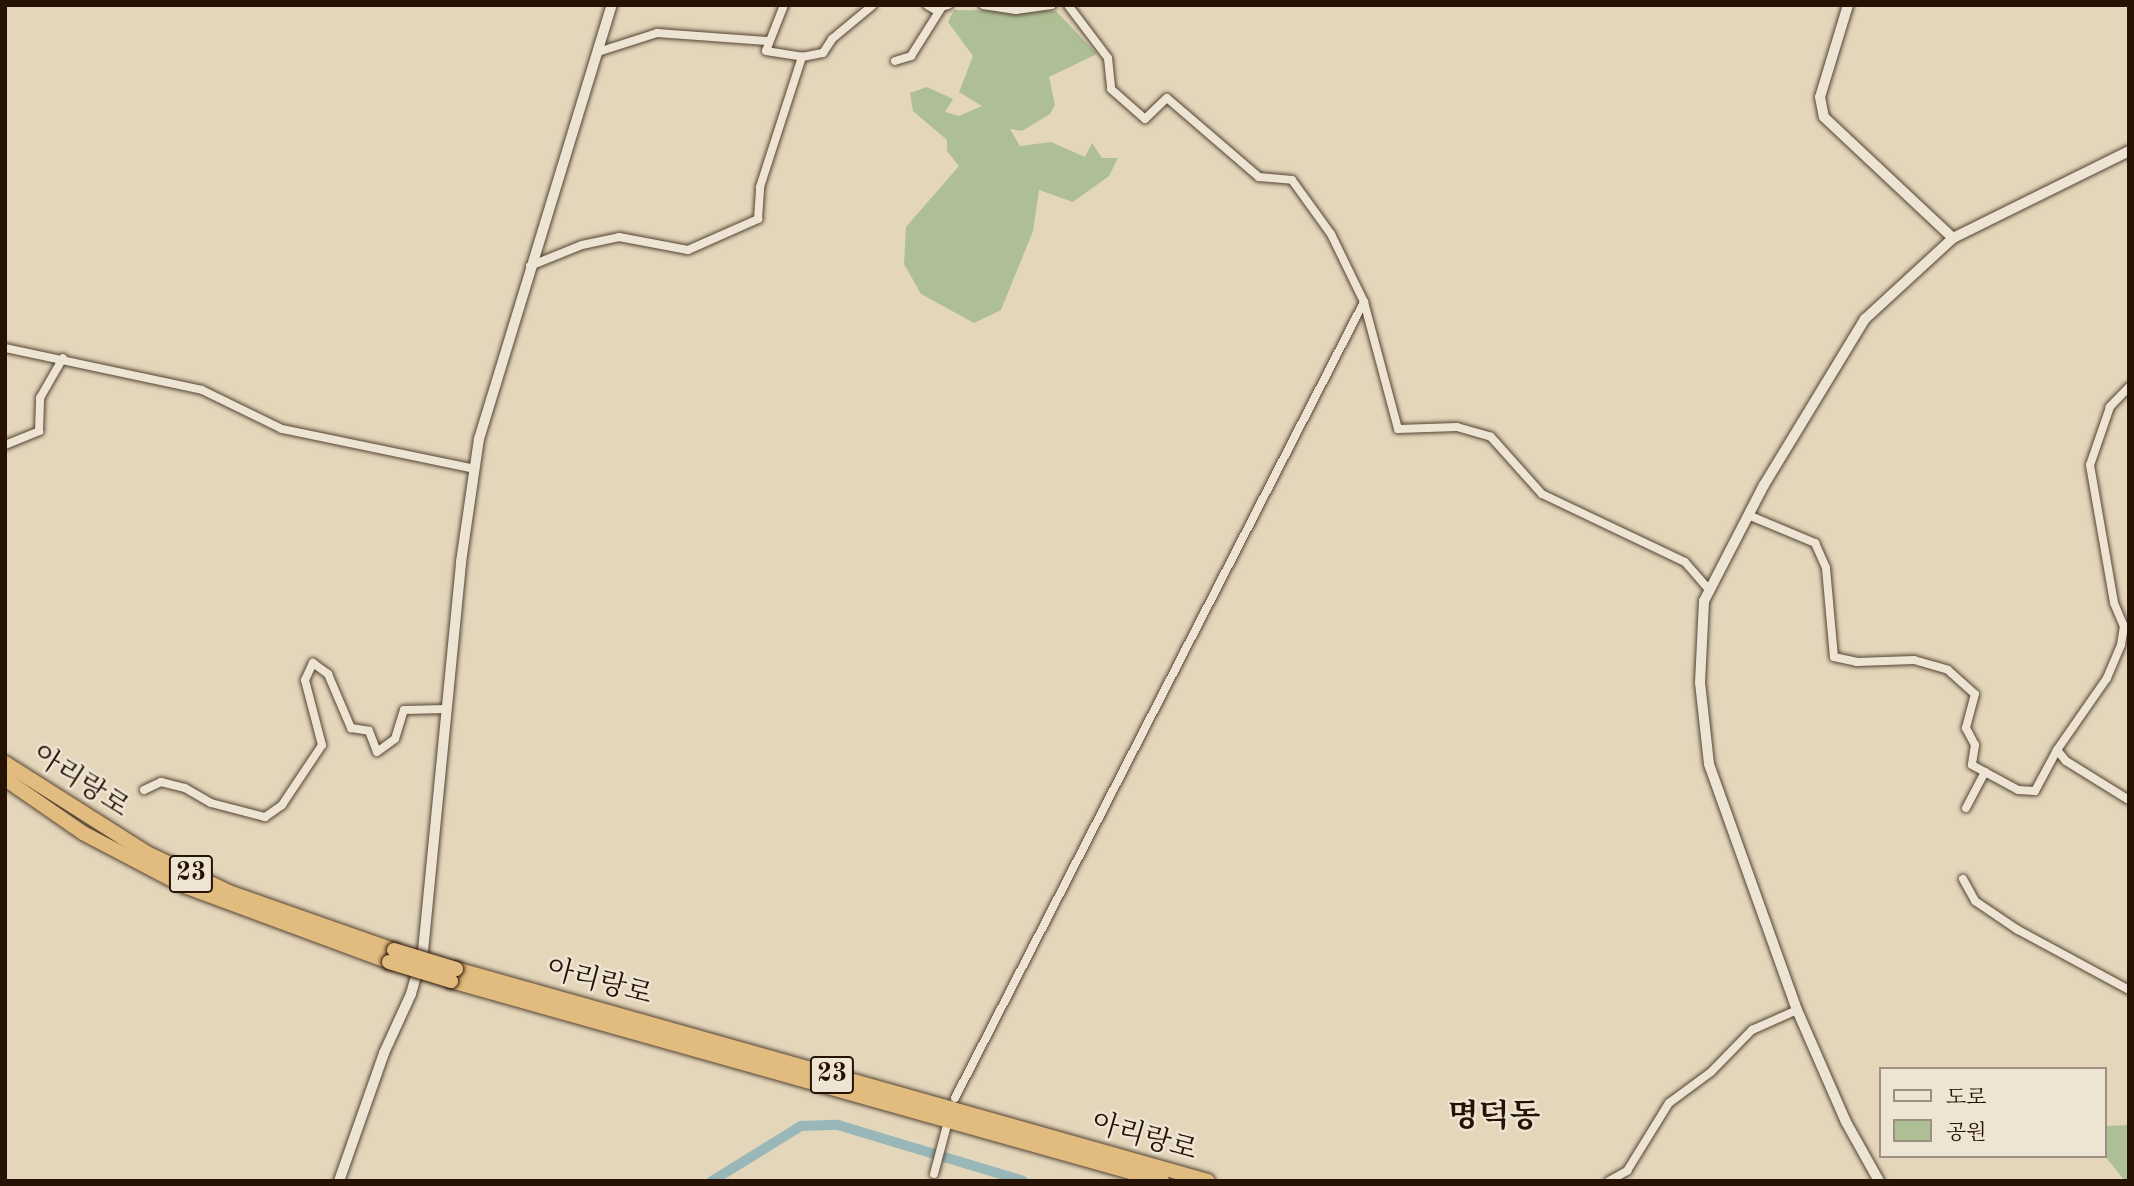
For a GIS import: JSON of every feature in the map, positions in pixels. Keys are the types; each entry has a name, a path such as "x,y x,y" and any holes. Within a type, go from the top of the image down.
{"highway":[{"name":"아리랑로","path":"5,763 147,853 229,892 391,956"},
{"name":"아리랑로","path":"5,779 83,833 184,886 391,956 1162,1181"},
{"name":"아리랑로","path":"454,975 1208,1181"}],"street":[{"path":"339,1181 384,1053 411,994 423,951 447,709 479,439 530,266 601,51 612,5"},
{"path":"784,5 767,41 766,51 775,56 802,57 823,53 873,5"},
{"path":"928,5 945,6"},
{"path":"983,5 1016,10 1052,5"},
{"path":"1068,5 1108,58 1111,89 1145,119 1167,98 1259,177 1292,180 1331,234 1364,302 1398,429 1457,427 1492,437 1542,494 1685,562 1709,590"},
{"path":"1848,5 1820,97 1824,117 1952,238"},
{"path":"895,61 911,56 945,6"},
{"path":"601,51 657,33 767,41"},
{"path":"530,266 620,237 688,250 758,219 760,187 802,57"},
{"path":"1879,1181 1846,1122 1797,1010 1709,764 1700,683 1704,601 1748,515 1865,319 1952,238 2129,151"},
{"path":"955,1098 1364,302"},
{"path":"5,348 63,358 202,390 282,429 475,469"},
{"path":"5,446 38,431 40,398 63,358"},
{"path":"1748,515 1815,543 1826,568 1834,657 1857,662 1914,660 1948,670 1975,694 1966,728 1975,745 1972,765 2018,790 2035,792 2057,750 2107,678 2121,645 2124,626 2114,603 2090,466 2110,407 2129,387"},
{"path":"144,790 161,782 185,788 211,803 265,817 282,805 322,745 305,680 313,663 328,674 351,728 369,731 377,752 395,738 404,710 447,709"},
{"path":"2057,750 2066,761 2129,800"},
{"path":"1966,808 1985,772"},
{"path":"1963,878 1975,901 2018,930 2129,990"},
{"path":"1609,1181 1626,1171 1669,1103 1711,1072 1752,1030 1797,1010"},
{"path":"935,1171 946,1129"}],"green space":[{"path":"954,10 1056,11 1097,54 1049,77 1055,105 1050,114 1022,131 1010,129 1020,146 1051,142 1085,157 1092,143 1102,158 1118,158 1109,176 1073,202 1039,190 1033,231 1001,310 974,323 921,294 904,264 906,227 959,166 947,151 947,140 913,111 910,93 927,87 953,99 945,112 959,116 982,106 959,92 973,56 948,22"},
{"path":"2129,1125 2129,1181 2125,1181 2106,1157 2106,1126"}],"waterway":[{"path":"712,1181 801,1126 838,1125 1023,1181"}],"district":[{"name":"명덕동","path":"1494,1118"}]}
